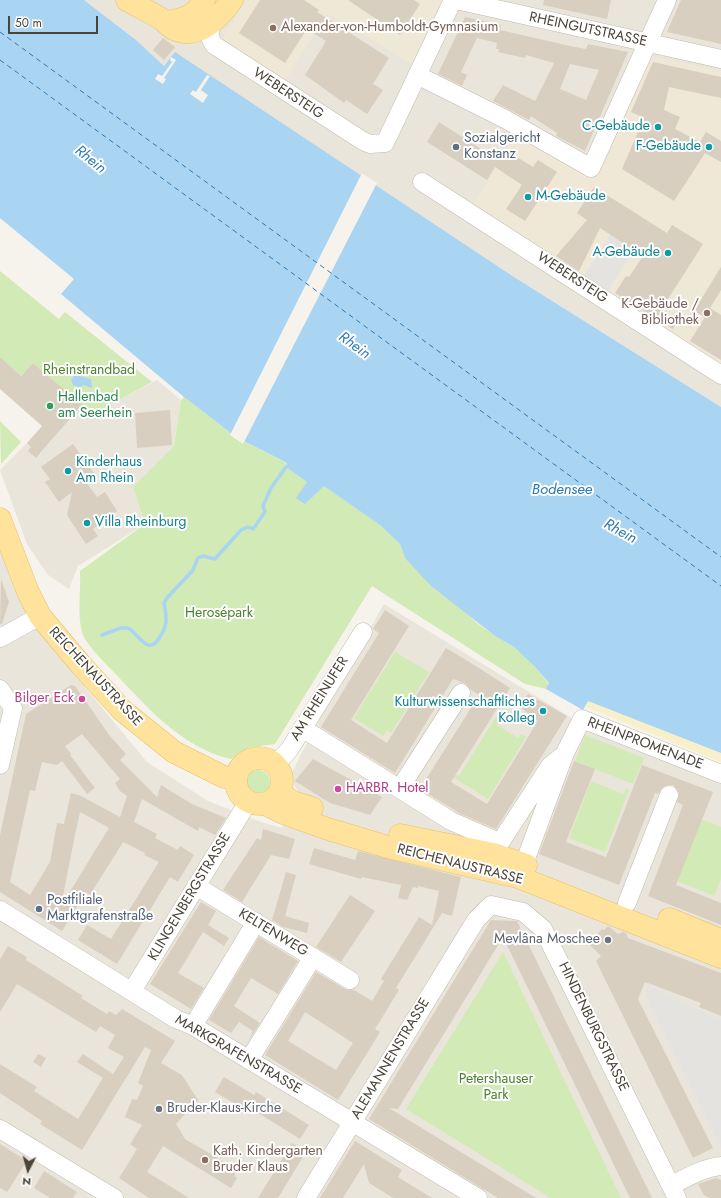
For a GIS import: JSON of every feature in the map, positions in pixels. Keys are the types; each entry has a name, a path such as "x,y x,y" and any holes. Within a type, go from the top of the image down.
{"main road":[{"path":"127,0 165,22 172,29 182,32 204,28 210,24 232,0"},
{"path":"165,22 179,20 190,16 204,0"},
{"name":"REICHENAUSTRASSE","path":"0,519 28,592 40,616 122,710 174,752 224,777 235,779"},
{"path":"254,759 265,759 275,765 281,775 282,781 264,799 237,791 235,779 243,764 254,759"},
{"name":"REICHENAUSTRASSE","path":"264,799 293,802 388,832 496,848 524,864 721,940"},
{"name":"REICHENAUSTRASSE","path":"264,799 283,812 328,829 388,847 518,877 721,957"}],"street":[{"name":"RHEINGUTSTRASSE","path":"455,0 721,59"},
{"path":"455,0 417,75 504,119 591,168 666,0"},
{"name":"WEBERSTEIG","path":"210,24 211,40 214,45 275,86 370,144 385,143 417,75"},
{"name":"WEBERSTEIG","path":"422,182 721,375"},
{"path":"0,638 40,616"},
{"name":"AM RHEINUFER","path":"275,765 284,757 363,632"},
{"path":"0,689 13,708 0,765"},
{"path":"400,788 460,693"},
{"name":"RHEINPROMENADE","path":"565,753 582,718 721,774"},
{"path":"302,728 496,848 550,766 565,753"},
{"path":"524,864 565,753"},
{"path":"627,903 669,795"},
{"name":"KLINGENBERGSTRASSE","path":"132,992 196,886 264,799"},
{"path":"517,815 538,823"},
{"name":"KELTENWEG","path":"196,886 350,980"},
{"name":"HINDENBURGSTRASSE","path":"476,920 491,905 523,912 543,928 674,1192"},
{"name":"MARKGRAFENSTRASSE","path":"0,910 176,1019 193,1026 353,1122 416,1162 478,1198"},
{"name":"ALEMANNENSTRASSE","path":"306,1198 476,920"},
{"path":"193,1026 256,922"},
{"path":"249,1060 313,957"},
{"path":"0,1129 114,1198"},
{"path":"674,1192 693,1174 712,1167 721,1166"}],"shaded area":[{"path":"84,0 721,0 721,407 514,277 175,53 164,66 136,40"},
{"name":"Alexander-von-Humboldt-Gymnasium","path":"246,0 444,0 414,65 327,14 285,81 220,42"},
{"path":"648,56 721,71 721,370 471,207 500,161 498,160 518,133 570,166 605,164"},
{"path":"610,235 634,250 606,294 582,279"},
{"path":"157,380 181,400 174,446 133,487 145,524 78,566 69,589 48,575 27,544 0,470 27,443 40,454 81,406 97,412"},
{"path":"0,542 37,629 147,762 208,801 258,821 282,828 298,790 291,782 292,772 324,710 384,604 575,720 721,779 721,1198 0,1198"},
{"path":"648,985 694,1008 721,1019 721,1148 646,998"}],"green space":[{"name":"Rheinstrandbad","path":"0,271 59,319 65,312 152,382 97,412 82,406 33,363 21,376 0,357"},
{"name":"Herosépark","path":"184,397 236,437 288,464 286,467 307,482 297,498 306,503 324,485 380,525 400,544 405,558 477,623 514,647 535,667 549,684 546,689 525,684 372,586 275,744 248,748 231,759 196,745 164,723 98,656 84,636 82,632 79,610 80,571 145,524 133,487 174,446 181,400"},
{"path":"0,421 21,442 1,464"},
{"path":"395,652 429,672 391,733 387,730 383,736 354,718"},
{"path":"496,717 500,719 497,725 518,738 521,734 526,737 488,799 453,777 455,774 459,776"},
{"path":"585,735 644,758 633,784 575,761"},
{"path":"258,770 267,773 270,782 267,791 258,794 249,791 246,782 249,773"},
{"path":"591,781 623,794 626,789 629,790 605,852 569,838"},
{"path":"699,818 721,827 721,879 714,896 677,881"},
{"name":"Petershauser Park","path":"503,952 621,1198 551,1198 406,1109"}],"sand":[{"path":"588,701 721,753 721,762 585,706"}],"water":[{"name":"Bodensee","path":"0,0 84,0 136,40 164,66 175,52 514,277 721,407 721,753 588,701 583,710 546,689 549,683 535,667 514,647 495,636 430,585 405,558 400,544 380,525 324,486 305,504 296,498 307,482 286,467 287,463 236,437 184,397 61,294 74,279 0,218"},
{"name":"Hallenbad am Seerhein","path":"75,375 91,379 92,388 84,385 79,387 73,385 71,380"}],"pier":[{"path":"171,57 176,60 164,78 166,79 163,84 155,79 158,74 162,76 172,62 170,60"},
{"path":"207,75 210,76 201,90 208,95 203,103 190,94 193,90 196,92"},
{"path":"362,173 377,183 243,444 230,435"}],"building":[{"path":"260,0 304,0 319,10 317,12 389,58 373,84 383,90 367,114 346,100 344,103 305,75 326,41 307,29 285,63 239,33"},
{"path":"348,0 414,0 420,4 400,35"},
{"path":"544,0 611,0 607,19 543,5"},
{"path":"681,0 721,0 721,44 667,32"},
{"path":"465,17 501,25 500,30 570,46 586,49 588,44 628,52 585,151 556,136 557,133 531,116 529,120 493,101 503,85 535,101 554,63 526,55 525,58 498,52 499,49 496,49 497,43 477,38 461,72 467,75 462,86 438,74","holes":["570,64 599,70 586,100 560,89"]},
{"path":"163,38 175,47 164,60 153,50"},
{"name":"C-Gebäude","path":"653,62 721,77 721,98 669,87 664,110 680,117 675,129 700,142 706,132 721,141 721,162 705,153 674,201 622,169 644,118 631,112"},
{"path":"439,122 498,160 504,149 533,167 538,160 557,172 525,221 506,209 522,185 495,167 487,180 427,142"},
{"name":"A-Gebäude","path":"594,187 667,233 672,225 703,244 661,310 678,321 673,329 615,293 626,276 629,277 643,256 600,228 579,271 556,256 587,220 577,213"},
{"name":"K-Gebäude / Bibliothek","path":"721,267 721,290 710,308 721,315 721,360 690,341 705,317 694,311"},
{"name":"Hallenbad am Seerhein","path":"0,357 21,376 33,363 82,405 36,458 28,451 31,447 27,443 42,426 0,389"},
{"path":"170,410 172,445 137,448 135,413"},
{"path":"73,444 95,475 86,482 97,497 105,492 117,511 93,529 98,536 86,544 67,515 72,492 59,502 45,482 50,479 41,467"},
{"path":"1,579 9,602 2,624 0,624"},
{"path":"385,610 409,626 351,720 387,743 446,648 471,663 510,688 451,782 487,804 538,721 520,707 528,694 567,716 496,829 461,814 420,789 479,695 471,690 466,684 453,679 395,773 321,727 379,633 373,629"},
{"path":"71,685 75,686 110,736 126,754 120,760 157,797 161,785 192,804 226,818 215,835 199,827 198,831 142,799 134,822 157,834 155,838 178,850 180,846 194,855 178,882 170,877 117,964 78,940 87,925 111,939 159,862 144,855 145,853 123,842 90,895 86,892 62,931 0,892 0,835 26,714","holes":["82,734 120,779 115,783 120,791 127,796 120,817 79,795 71,793 64,824 57,823 50,862 30,895 10,882 30,790 35,791 42,762 57,765 62,761 87,794 95,788 65,746","80,812 109,828 61,906 75,835"]},
{"name":"HARBR. Hotel","path":"313,759 382,797 370,815 330,803 295,781"},
{"path":"574,761 595,769 566,842 606,857 642,765 713,792 676,885 721,903 721,925 648,896 683,805 677,802 679,793 673,785 663,787 658,794 655,793 619,885 539,854"},
{"path":"263,829 295,839 289,859 271,855 242,902 223,890 257,838 261,840"},
{"path":"314,848 355,860 358,851 461,877 452,916 442,913 396,988 399,990 375,1029 380,1032 338,1100 265,1055 316,972 345,989 354,990 372,1001 384,981 381,979 419,917 432,925 439,891 418,886 418,888 413,887 407,900 398,898 401,885 362,877 361,879 309,864","holes":["305,1012 353,1043 336,1070 288,1041"]},
{"path":"286,872 296,875 285,916 309,923 307,933 283,927 272,920"},
{"path":"350,895 375,911 341,962 316,947"},
{"path":"201,902 216,911 208,925 229,938 224,946 203,932 178,973 204,988 191,1009 150,984"},
{"path":"491,920 517,921 652,1198 630,1198 503,937 398,1109 389,1108 536,1198 498,1198 369,1119"},
{"path":"608,926 618,934 623,932 626,933 628,938 721,973 721,1016 699,1007 701,1003 645,982 638,999 713,1148 693,1158 596,961 601,956 590,945 602,929 604,930"},
{"path":"259,937 298,961 278,994 251,978 234,1006 260,1023 247,1043 253,1031 239,1022 231,1033 209,1020"},
{"path":"8,946 27,957 26,960 83,996 81,998 107,1014 109,1011 116,1015 122,1009 175,1041 161,1063 182,1075 198,1100 176,1124 185,1139 238,1170 234,1176 237,1178 231,1188 163,1146 147,1172 189,1198 149,1198 119,1178 137,1149 130,1144 142,1125 125,1117 132,1099 137,1100 143,1086 138,1083 151,1050 145,1047 82,1150 40,1124 42,1121 0,1093 0,1064 37,1087 34,1091 78,1119 103,1078 77,1062 83,1054 113,1074 124,1057 108,1048 115,1035 100,1026 96,1032 17,984 0,1012 0,959"},
{"path":"38,1054 46,1058 41,1067 33,1062"},
{"path":"224,1077 254,1095 256,1092 309,1125 300,1139 247,1106 245,1110 215,1092"},
{"path":"355,1141 402,1170 398,1177 432,1198 393,1198 369,1183 364,1164 343,1198 320,1198"},
{"path":"292,1143 306,1152 278,1198 258,1198"},
{"path":"0,1144 27,1161 7,1192 0,1188"},
{"path":"44,1171 77,1192 73,1198 50,1198 34,1188"},
{"path":"716,1178 721,1180 721,1198 710,1198 704,1195 698,1184"}],"waterway":[{"path":"102,635 121,628 128,628 145,644 151,645 155,643 161,636 165,626 166,617 164,603 167,598 193,570 198,558 203,556 215,559 241,530 248,527 253,529 265,512 263,506 271,488 286,467"}],"ferry route":[{"path":"0,32 721,557"},
{"path":"0,60 721,586"}],"place":[{"name":"Alexander-von-Humboldt-Gymnasium","path":"273,28"},
{"name":"C-Gebäude","path":"658,127"},
{"name":"Sozialgericht Konstanz","path":"456,147"},
{"name":"F-Gebäude","path":"709,147"},
{"name":"M-Gebäude","path":"528,197"},
{"name":"A-Gebäude","path":"668,253"},
{"name":"K-Gebäude / Bibliothek","path":"707,313"},
{"name":"Hallenbad am Seerhein","path":"50,406"},
{"name":"Kinderhaus Am Rhein","path":"68,471"},
{"name":"Villa Rheinburg","path":"87,523"},
{"name":"Bilger Eck","path":"82,699"},
{"name":"Kulturwissenschaftliches Kolleg","path":"543,711"},
{"name":"HARBR. Hotel","path":"338,789"},
{"name":"Postfiliale Marktgrafenstraße","path":"39,909"},
{"name":"Mevlâna Moschee","path":"608,940"},
{"name":"Bruder-Klaus-Kirche","path":"159,1109"},
{"name":"Kath. Kindergarten Bruder Klaus","path":"205,1160"}],"water label":[{"name":"Rhein","path":"90,160"},
{"name":"Rhein","path":"354,346"},
{"name":"Rhein","path":"620,532"}]}
